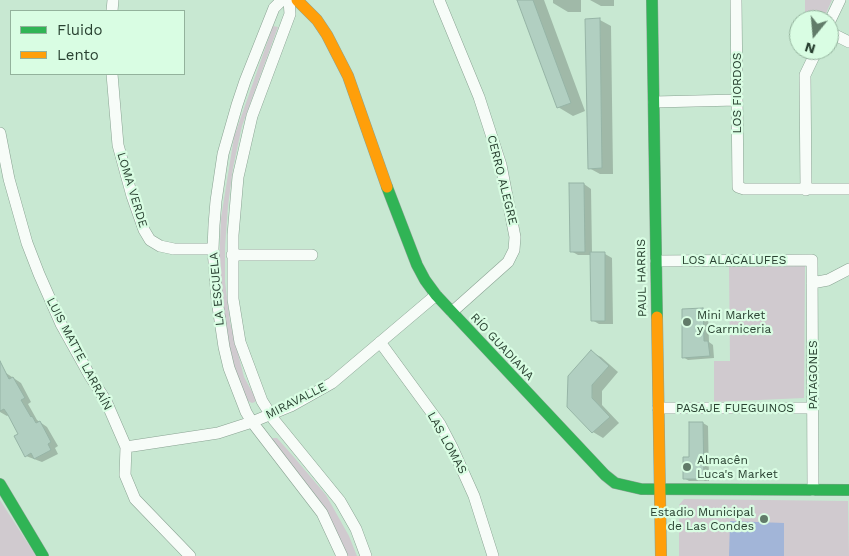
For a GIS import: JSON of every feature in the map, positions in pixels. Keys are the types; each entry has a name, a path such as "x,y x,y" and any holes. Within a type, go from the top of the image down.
{"street":[{"name":"LA ESCUELA","path":"282,0 274,8 242,89 223,154 216,201 214,249 217,300 224,347 236,387 252,422 322,513 342,556"},
{"name":"LA ESCUELA","path":"290,0 290,14 246,138 238,177 232,255 233,299 240,342 259,394 270,415 340,501 356,529 366,556"},
{"name":"RÍO GUADIANA","path":"297,0 317,20 348,76 409,248 425,280 488,353 605,475 615,483 627,487 660,490 849,490"},
{"name":"CERRO ALEGRE","path":"439,0 479,97 501,165 516,236 514,250 508,262 452,312"},
{"name":"PAUL HARRIS","path":"652,0 661,556"},
{"name":"LOS FIORDOS","path":"736,0 738,187 744,189 806,190"},
{"path":"813,60 806,75 806,190 849,189"},
{"name":"LOMA VERDE","path":"112,75 118,145 132,196 144,230 150,240 160,246 174,249 214,249"},
{"path":"654,102 737,100"},
{"name":"LUIS MATTE LARRAÍN","path":"0,133 17,212 39,274 61,324 106,401 126,447 125,475 135,499 190,556"},
{"path":"232,255 312,255"},
{"name":"LOS ALACALUFES","path":"656,261 812,260"},
{"name":"PATAGONES","path":"812,260 813,490"},
{"path":"812,283 828,280 849,270"},
{"name":"MIRAVALLE","path":"126,447 218,432 270,415 314,394 332,383 436,295"},
{"name":"LAS LOMAS","path":"380,342 440,424 474,496 493,556"},
{"name":"PASAJE FUEGUINOS","path":"658,408 813,408"},
{"path":"0,484 43,556"}],"shaded area":[{"path":"805,0 832,0 828,10 805,10"},
{"path":"273,26 278,27 242,126 233,168 225,247 225,282 230,322 244,377 256,399 252,403 248,401 239,384 229,345 219,270 221,218 234,137"},
{"path":"805,266 804,398 714,402 714,361 730,361 729,267"},
{"path":"277,438 326,495 349,536 357,556 348,556 330,519 271,439"},
{"name":"Estadio Municipal de Las Condes","path":"684,499 848,501 849,556 679,556 679,505"},
{"path":"0,500 36,556 0,556"}],"water":[{"path":"730,521 784,523 784,556 729,556"}],"building":[{"path":"517,0 533,0 571,103 557,108"},
{"path":"600,18 602,168 588,169 585,19"},
{"path":"569,183 584,183 585,252 570,252"},
{"path":"590,252 605,252 605,321 591,321"},
{"path":"703,308 704,341 708,341 710,356 682,358 682,309"},
{"path":"591,350 609,366 592,385 592,398 610,417 592,433 567,407 568,376"},
{"path":"0,361 9,379 13,377 25,398 21,400 31,417 36,423 40,421 51,442 48,444 51,450 34,459 31,453 25,457 14,436 18,434 8,415 4,409 0,411"},
{"path":"689,422 703,422 704,479 683,479 683,457 689,457"}],"traffic: fast":[{"path":"652,0 657,317"},
{"path":"387,187 417,265 436,295 605,475 615,483 641,489 849,490"},
{"path":"0,484 43,556"}],"traffic: slow":[{"path":"297,0 317,20 348,76 387,187"},
{"path":"657,317 661,556"}],"place":[{"name":"Mini Market y Carrniceria","path":"687,322"},
{"name":"Almacên Luca's Market","path":"687,467"},
{"name":"Estadio Municipal de Las Condes","path":"764,519"}]}
